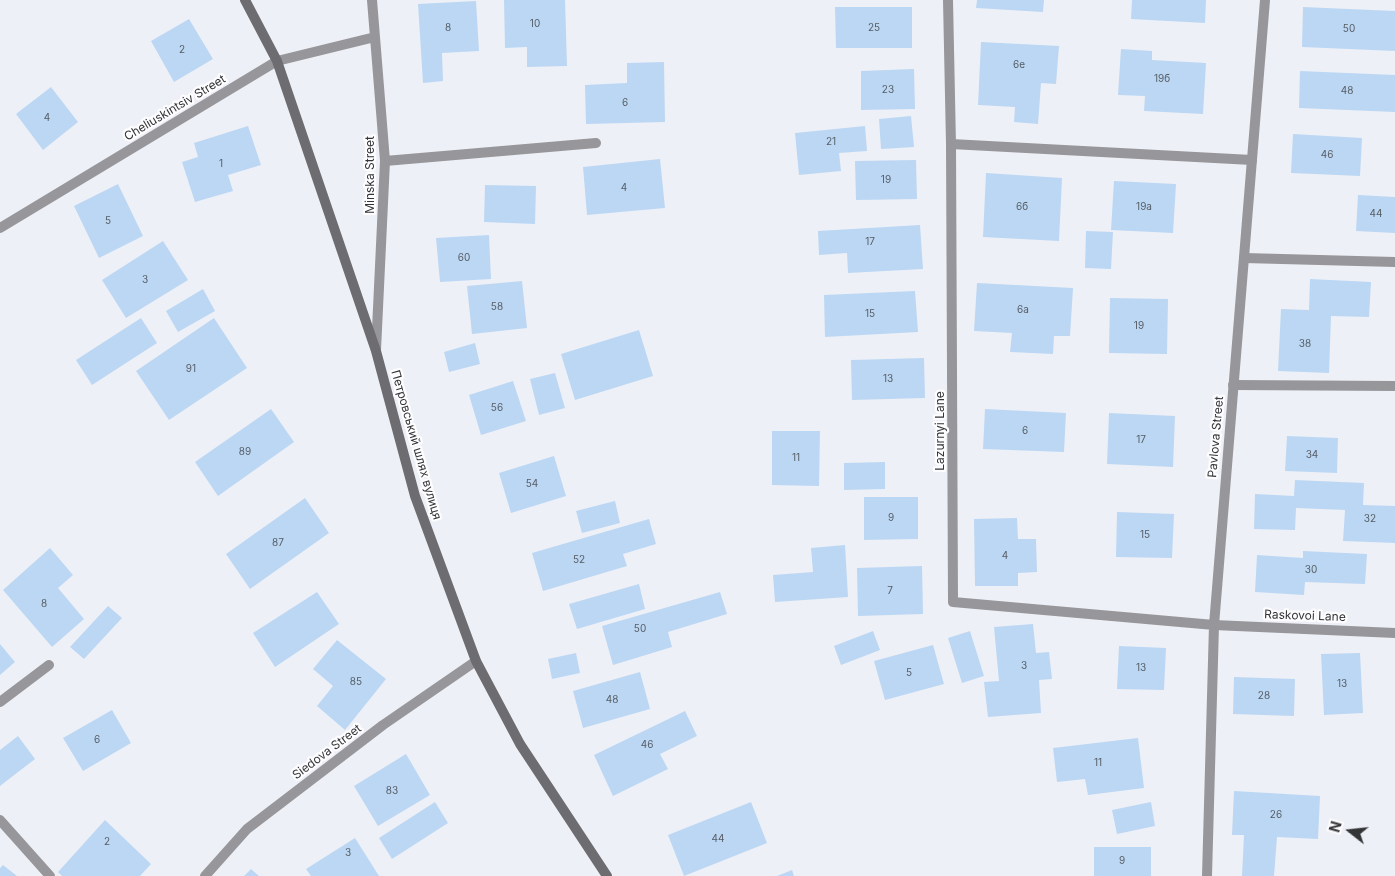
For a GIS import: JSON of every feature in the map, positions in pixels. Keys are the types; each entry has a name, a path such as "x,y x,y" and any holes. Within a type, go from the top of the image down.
{"street":[{"name":"Петровський шлях вулиця","path":"245,0 277,61 376,351 415,496 476,661 520,744 607,876"},
{"name":"Minska Street","path":"372,0 385,161 376,351"},
{"name":"Lazurnyi Lane","path":"948,0 951,144 953,602 1214,625"},
{"name":"Pavlova Street","path":"1207,876 1214,625 1265,0"},
{"name":"Cheliuskintsiv Street","path":"0,228 277,61 375,37"},
{"path":"385,161 596,143"},
{"path":"951,144 1252,160"},
{"path":"1244,258 1395,262"},
{"path":"1233,385 1395,386"},
{"name":"Raskovoi Lane","path":"1214,625 1395,633"},
{"name":"Siedova Street","path":"205,876 247,830 383,725 476,661"},
{"path":"0,702 49,664"},
{"path":"0,820 50,876"}],"building":[{"path":"504,0 565,0 567,66 527,67 527,47 505,48"},
{"path":"977,0 1044,0 1043,12 976,8"},
{"path":"1132,0 1206,0 1205,23 1131,19"},
{"path":"476,1 479,51 442,53 443,81 423,83 418,4"},
{"path":"835,7 912,7 912,48 836,48"},
{"path":"1303,7 1395,11 1395,51 1302,47"},
{"path":"189,19 213,59 174,82 151,41"},
{"path":"981,42 1059,46 1056,84 1041,83 1038,124 1014,122 1015,107 978,105"},
{"path":"1121,49 1152,51 1152,60 1206,63 1203,114 1144,111 1145,96 1118,95"},
{"path":"664,62 665,122 586,124 585,85 627,83 627,63"},
{"path":"914,69 915,109 861,110 861,71"},
{"path":"1300,71 1395,75 1395,112 1299,108"},
{"path":"51,87 78,122 43,150 16,114"},
{"path":"911,116 914,147 881,149 879,119"},
{"path":"248,126 261,165 228,175 233,191 195,202 182,162 198,157 194,143"},
{"path":"865,126 867,151 839,153 841,171 799,175 795,133"},
{"path":"1293,134 1362,138 1360,176 1291,173"},
{"path":"660,159 665,208 587,215 583,167"},
{"path":"916,160 917,199 856,200 855,161"},
{"path":"986,173 1062,178 1059,241 983,237"},
{"path":"1114,181 1176,184 1173,233 1111,230"},
{"path":"118,184 143,236 99,258 74,206"},
{"path":"485,185 536,186 535,224 484,222"},
{"path":"1358,195 1395,197 1395,233 1356,231"},
{"path":"920,225 923,269 848,273 847,253 819,255 818,231"},
{"path":"1086,231 1113,232 1111,269 1085,268"},
{"path":"489,235 491,279 440,282 436,238"},
{"path":"163,241 188,280 126,318 102,280"},
{"path":"1310,279 1371,282 1369,317 1331,316 1329,373 1278,371 1281,309 1309,310"},
{"path":"522,281 527,328 472,334 467,286"},
{"path":"977,283 1073,288 1070,336 1054,336 1053,354 1010,352 1012,333 974,331"},
{"path":"203,289 215,311 178,332 166,311"},
{"path":"915,291 918,332 825,337 824,295"},
{"path":"1110,298 1168,299 1167,354 1109,353"},
{"path":"141,318 157,343 92,385 76,360"},
{"path":"214,318 247,368 169,420 136,371"},
{"path":"639,330 653,376 575,400 561,354"},
{"path":"475,343 480,364 449,372 444,352"},
{"path":"924,358 925,398 852,400 851,360"},
{"path":"555,373 565,408 539,415 530,379"},
{"path":"513,381 526,421 481,435 469,395"},
{"path":"271,409 294,442 218,496 195,462"},
{"path":"985,409 1066,413 1064,452 983,449"},
{"path":"1109,413 1175,416 1173,467 1107,464"},
{"path":"772,431 820,431 819,486 772,485"},
{"path":"1287,436 1338,438 1337,473 1285,471"},
{"path":"554,456 566,496 511,513 499,473"},
{"path":"885,462 885,489 844,490 844,463"},
{"path":"1295,480 1364,483 1363,505 1395,506 1395,543 1343,541 1345,510 1296,508 1295,530 1254,529 1255,494 1294,496"},
{"path":"864,497 918,497 918,539 864,540"},
{"path":"305,498 329,533 250,589 226,554"},
{"path":"615,501 620,523 582,533 576,511"},
{"path":"1117,512 1174,514 1172,558 1116,557"},
{"path":"1017,518 1018,539 1036,539 1037,572 1018,573 1018,586 975,586 974,519"},
{"path":"649,519 656,544 623,554 627,566 543,591 532,553"},
{"path":"845,545 848,597 775,602 773,575 813,572 811,548"},
{"path":"50,548 73,575 58,588 84,619 52,647 3,590"},
{"path":"1303,551 1367,554 1365,584 1305,582 1304,595 1255,592 1257,555 1303,558"},
{"path":"922,566 923,614 858,616 857,568"},
{"path":"639,584 645,609 577,629 569,604"},
{"path":"317,592 339,624 275,667 253,633"},
{"path":"720,592 727,614 668,632 672,647 613,665 602,626"},
{"path":"108,606 122,618 84,659 70,647"},
{"path":"1033,624 1036,653 1049,652 1052,679 1039,680 1041,713 988,717 984,682 999,681 994,627"},
{"path":"873,631 880,650 841,665 834,646"},
{"path":"970,631 984,676 962,683 948,638"},
{"path":"337,640 386,679 345,730 317,706 333,686 313,669"},
{"path":"0,644 15,662 0,675"},
{"path":"933,645 944,684 885,700 874,661"},
{"path":"1119,646 1166,648 1164,690 1117,689"},
{"path":"576,653 580,673 552,679 548,659"},
{"path":"1360,653 1363,713 1324,715 1321,654"},
{"path":"640,672 650,709 583,728 573,691"},
{"path":"1234,677 1295,679 1294,716 1233,714"},
{"path":"112,710 131,743 83,771 63,738"},
{"path":"685,711 697,736 660,754 668,769 613,796 594,755"},
{"path":"18,736 35,759 0,786 0,750"},
{"path":"1138,738 1144,788 1088,795 1085,779 1057,782 1053,748"},
{"path":"406,754 430,795 378,826 354,786"},
{"path":"1234,791 1320,796 1318,839 1277,837 1274,876 1242,876 1244,835 1232,835"},
{"path":"435,802 448,823 392,859 379,838"},
{"path":"751,802 767,843 684,876 668,835"},
{"path":"1151,802 1155,826 1117,834 1112,810"},
{"path":"105,820 151,864 140,876 62,876 58,872"},
{"path":"355,838 379,876 311,876 306,869"},
{"path":"1094,847 1151,847 1151,876 1094,876"},
{"path":"3,865 17,876 0,876 0,868"},
{"path":"251,869 259,876 244,876"},
{"path":"792,870 794,876 777,876"}]}
